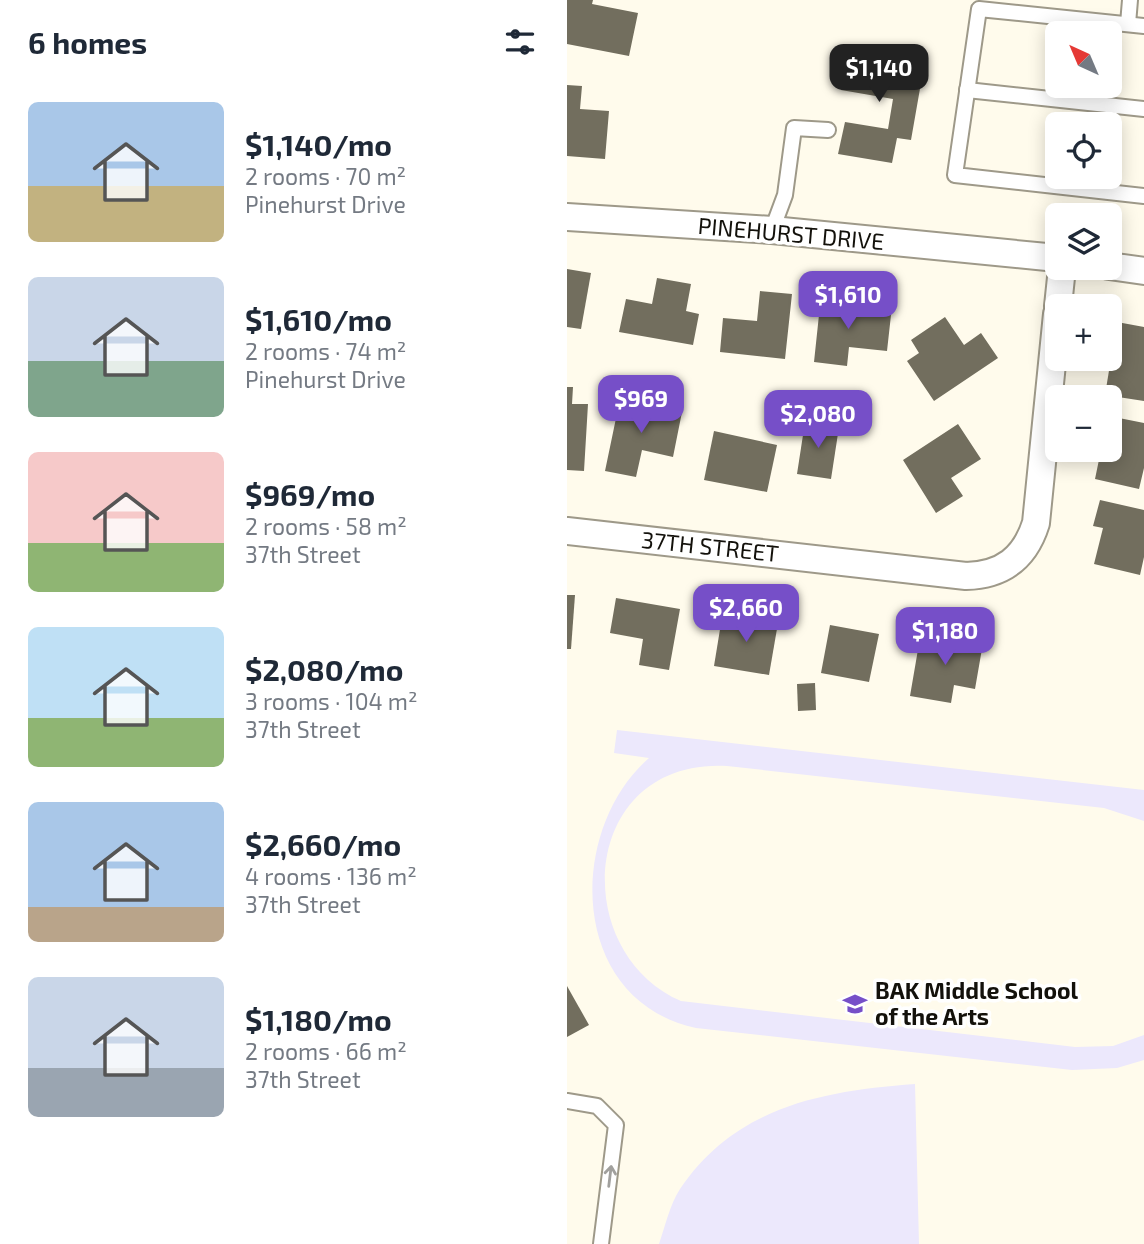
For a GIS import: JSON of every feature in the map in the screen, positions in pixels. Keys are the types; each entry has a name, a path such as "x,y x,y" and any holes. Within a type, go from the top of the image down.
{"street":[{"name":"PINEHURST DRIVE","path":"567,218 772,230 1045,257"},
{"path":"1122,268 1144,271"},
{"name":"37TH STREET","path":"567,531 966,576 986,576 1004,569 1019,557 1030,541 1036,523 1051,371"}],"lane":[{"path":"1128,24 1130,0"},
{"path":"1144,26 980,4 955,175 1144,197"},
{"path":"967,90 1144,109"},
{"path":"772,230 785,195 794,128 828,130"},
{"path":"567,1101 597,1106 616,1125 601,1244"}],"shaded area":[{"path":"617,730 1144,790 1144,821 1104,808 727,766 678,772 642,792 618,824 606,862 607,903 619,942 644,976 681,1001 1075,1047 1113,1046 1144,1035 1144,1060 1117,1068 1072,1070 696,1028 654,1011 623,984 603,949 593,909 594,867 604,826 622,789 649,758 614,753"},
{"path":"915,1084 919,1244 659,1244 680,1189 702,1161 727,1139 755,1121 815,1098"}],"building":[{"path":"567,0 593,0 592,4 638,13 629,56 567,44"},
{"path":"849,47 906,57 902,79 921,83 911,140 897,138 892,163 838,154 845,122 888,129 893,99 841,90"},
{"path":"567,85 582,86 580,109 609,111 605,159 567,156"},
{"path":"567,269 591,273 581,329 567,327"},
{"path":"657,278 691,284 686,311 699,314 693,345 619,332 626,299 652,304"},
{"path":"760,291 792,294 785,359 720,352 723,318 757,321"},
{"path":"821,296 850,299 849,310 891,315 887,351 849,347 847,366 814,362"},
{"path":"945,317 964,345 981,333 998,358 934,401 907,361 919,353 911,340"},
{"path":"1122,323 1144,327 1144,401 1122,398 1122,385 1107,385 1109,371 1122,371"},
{"path":"567,387 573,387 572,404 588,404 584,471 567,470"},
{"path":"620,399 682,412 673,457 642,450 636,477 605,471"},
{"path":"1122,419 1144,423 1144,468 1139,489 1095,479 1099,462 1122,462"},
{"path":"805,422 839,427 831,479 797,474"},
{"path":"958,424 981,459 951,478 963,496 936,513 903,460"},
{"path":"714,431 777,445 767,492 704,480"},
{"path":"1100,500 1144,510 1144,557 1140,575 1094,564 1103,528 1093,526"},
{"path":"567,595 575,595 571,649 567,649"},
{"path":"616,598 680,609 669,670 639,665 643,639 610,633"},
{"path":"723,611 778,623 769,675 714,666"},
{"path":"830,625 879,634 869,682 821,673"},
{"path":"921,632 983,643 975,689 954,685 951,703 910,696"},
{"path":"815,683 816,710 798,711 797,684"},
{"path":"567,986 589,1025 567,1037"}],"place":[{"name":"BAK Middle School of the Arts","path":"855,1004"}]}
